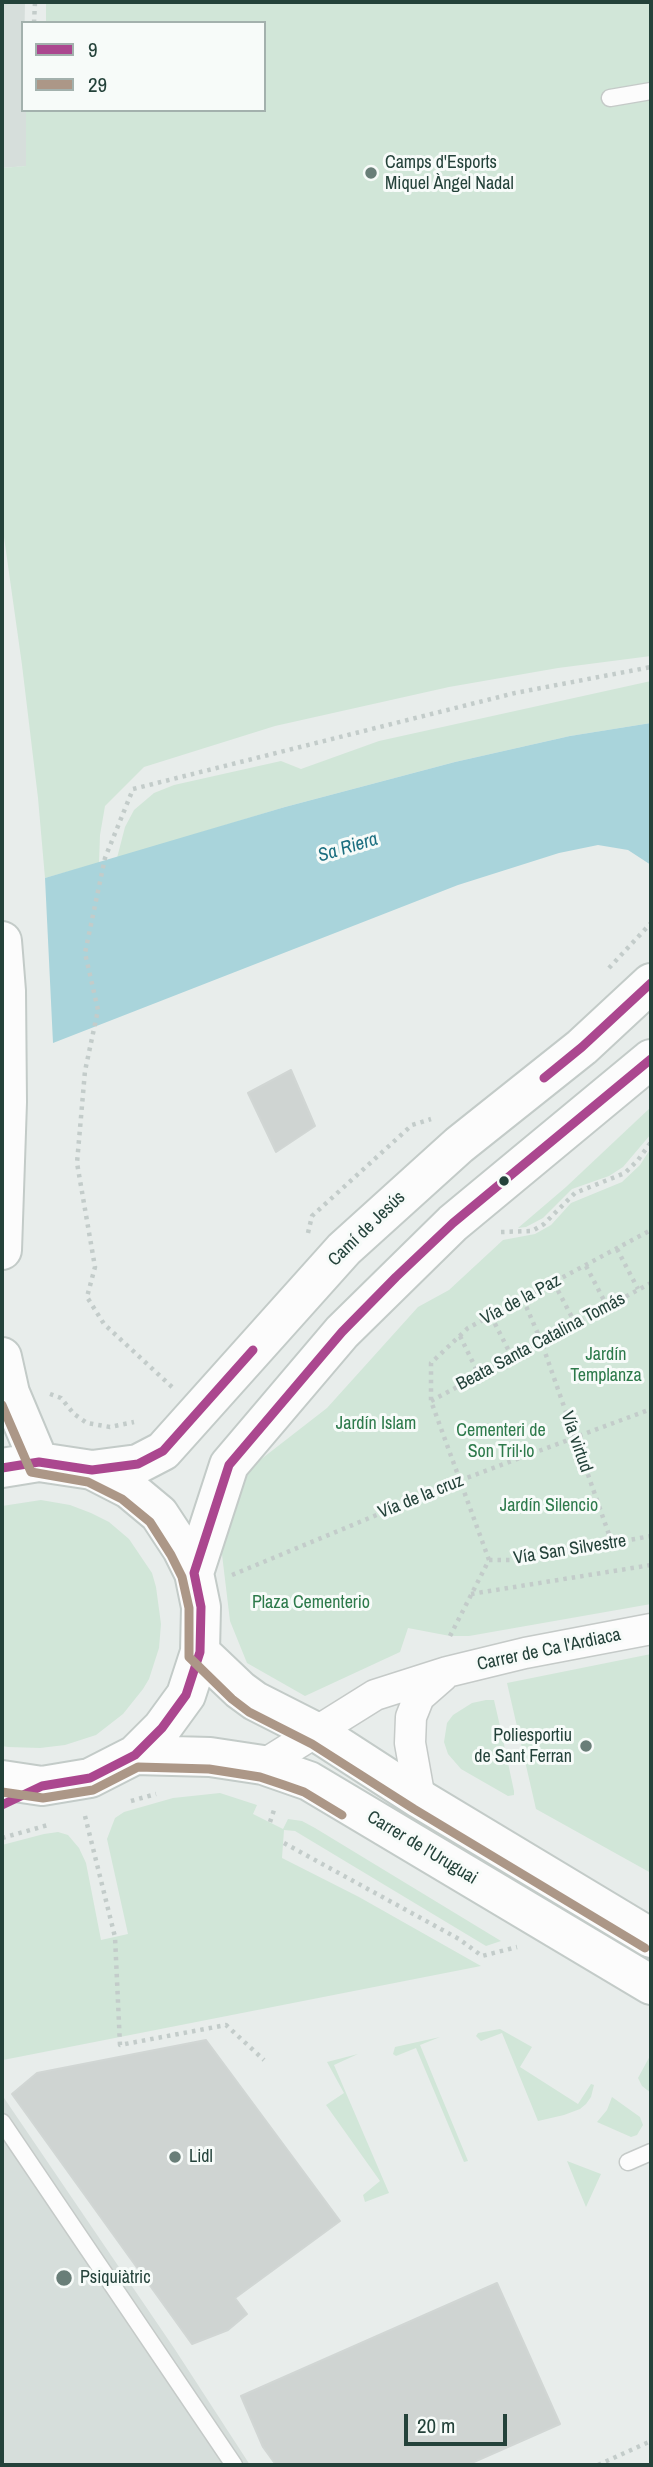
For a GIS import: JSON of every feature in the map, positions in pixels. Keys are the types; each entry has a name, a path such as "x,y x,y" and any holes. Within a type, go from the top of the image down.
{"main road":[{"path":"2,941 6,991 7,1102 2,1250"},
{"name":"Camí de Jesús","path":"92,1470 138,1464 163,1451 290,1306 353,1240 459,1145 582,1047 651,983"},
{"path":"2,1805 42,1786 90,1778 135,1755 162,1728 186,1695 200,1652 201,1607 212,1574 229,1465 342,1332 453,1223 651,1059"},
{"path":"2,1357 10,1393 39,1462"},
{"path":"2,1468 39,1462 92,1470 129,1489 159,1514 182,1549 212,1574"},
{"path":"200,1652 255,1701 317,1733 420,1799 651,1938"},
{"name":"Carrer de l'Uruguai","path":"135,1755 210,1757 264,1765 309,1781 651,1984"},
{"path":"2,1780 42,1786"}],"street":[{"name":"Carrer de Ca l'Ardiaca","path":"264,1765 375,1695 447,1672 525,1653 651,1629"},
{"name":"Carrer de Ca l'Ardiaca","path":"420,1799 410,1743 411,1717 419,1697 447,1672"}],"lane":[{"path":"610,98 651,91"},
{"path":"2,2122 234,2465"},
{"path":"628,2161 651,2152"}],"path":[{"path":"34,21 35,2"},
{"path":"180,1396 104,1324 88,1297 95,1267 77,1163 85,1071 98,1010 85,953 105,858 133,789 515,693 651,667"},
{"path":"501,1232 533,1231 544,1224 575,1193 625,1173 651,1142"},
{"name":"Vía de la Paz","path":"431,1401 431,1363 468,1328 650,1232"},
{"path":"617,1249 638,1289"},
{"path":"586,1266 607,1306"},
{"path":"554,1283 575,1324"},
{"name":"Beata Santa Catalina Tomás","path":"431,1401 651,1283"},
{"name":"Vía virtud","path":"523,1299 541,1341 612,1543"},
{"path":"491,1316 512,1357"},
{"path":"460,1336 479,1375"},
{"path":"431,1401 489,1560 450,1636"},
{"name":"Vía de la cruz","path":"212,1574 348,1526 574,1436 651,1409"},
{"name":"Vía San Silvestre","path":"489,1560 520,1560 651,1536"},
{"path":"471,1594 651,1565"},
{"path":"270,1822 276,1806"},
{"path":"85,1816 115,1937 120,2045 226,2025 264,2060"},
{"path":"284,1843 458,1939 482,1956 517,1947"},
{"path":"597,2465 651,2441"}],"shaded area":[{"path":"2,2 25,2 25,21 21,21 21,112 26,112 27,166 2,168"},
{"name":"Psiquiàtric","path":"2,2095 174,2348 250,2465 2,2465"}],"green space":[{"path":"46,2 651,2 651,656 558,668 449,687 275,726 144,767 105,806 99,863 45,878 22,665 2,523 2,168 26,166 26,112 266,112 266,21 46,21"},
{"path":"651,681 651,723 570,736 455,762 285,807 117,858 125,827 134,810 154,793 174,785 281,761 301,769 379,741"},
{"path":"651,1107 651,1134 623,1167 609,1176 572,1189 543,1218 518,1228 566,1187"},
{"name":"Cementeri de Son Tril·lo","path":"651,1148 651,1604 469,1636 450,1636 408,1628 400,1652 305,1696 247,1663 230,1621 221,1546 242,1474 327,1408 418,1307 449,1290 503,1240 535,1234 551,1225 571,1203 622,1182 640,1165"},
{"path":"41,1500 70,1505 91,1513 109,1522 129,1539 152,1573 156,1587 161,1624 159,1648 143,1689 123,1714 96,1735 65,1745 40,1748 8,1747 2,1746 2,1506"},
{"name":"Poliesportiu de Sant Ferran","path":"651,1654 651,1873 536,1809 507,1683"},
{"path":"494,1700 514,1795 508,1796 461,1769 448,1754 444,1742 447,1723 453,1715 472,1703"},
{"path":"220,1793 257,1805 253,1814 283,1829 288,1819 302,1821 501,1941 486,1946 295,1831 284,1830 282,1858 359,1897 481,1966 3,2060 2,1845 44,1834 58,1832 68,1835 79,1848 86,1863 101,1940 128,1934 107,1839 115,1818 124,1812 173,1798"},
{"path":"500,2029 532,2047 520,2067 578,2104 591,2084 594,2085 586,2104 564,2115 538,2121 502,2033 481,2041 476,2036 478,2033"},
{"path":"440,2037 420,2045 468,2161 464,2162 416,2048 396,2056 393,2054 395,2047"},
{"path":"358,2054 334,2065 389,2193 365,2202 363,2195 380,2181 326,2105 344,2093 327,2062"},
{"path":"651,2054 651,2093 642,2086 638,2078"},
{"path":"612,2097 640,2117 643,2125 637,2135 631,2137 597,2122 607,2110"},
{"path":"567,2161 601,2174 586,2207 576,2183"}],"water":[{"name":"Sa Riera","path":"651,723 651,865 628,850 598,845 559,853 458,885 53,1043 45,878 285,807 455,762 570,736"}],"building":[{"path":"291,1070 315,1126 276,1152 248,1093"},
{"name":"Lidl","path":"206,2040 340,2221 235,2298 247,2314 228,2330 192,2344 12,2094 37,2073"},
{"path":"497,2283 560,2424 467,2465 276,2465 263,2447 241,2396"}],"transit line":[{"name":"9","path":"544,1078 651,983"},
{"name":"9","path":"2,1805 42,1786 90,1778 135,1755 162,1728 186,1695 200,1652 201,1607 194,1573 229,1465 342,1332 396,1277 453,1223 651,1059"},
{"name":"9","path":"2,1468 39,1462 92,1470 138,1464 163,1451 253,1350"},
{"name":"29","path":"2,1405 31,1472 88,1482 122,1499 150,1522 182,1577 189,1608 189,1657 232,1699 249,1712 312,1744 414,1809 645,1948"},
{"name":"29","path":"2,1792 43,1798 93,1790 138,1767 209,1769 260,1777 284,1785 304,1792 342,1815"}],"place":[{"name":"Camps d'Esports Miquel Àngel Nadal","path":"371,173"},
{"name":"Poliesportiu de Sant Ferran","path":"586,1746"},
{"name":"Lidl","path":"175,2157"},
{"name":"Psiquiàtric","path":"64,2278"}],"park label":[{"name":"Jardín Templanza","path":"606,1365"},
{"name":"Jardín Islam","path":"376,1424"},
{"name":"Jardín Silencio","path":"549,1506"},
{"name":"Plaza Cementerio","path":"311,1603"}]}
